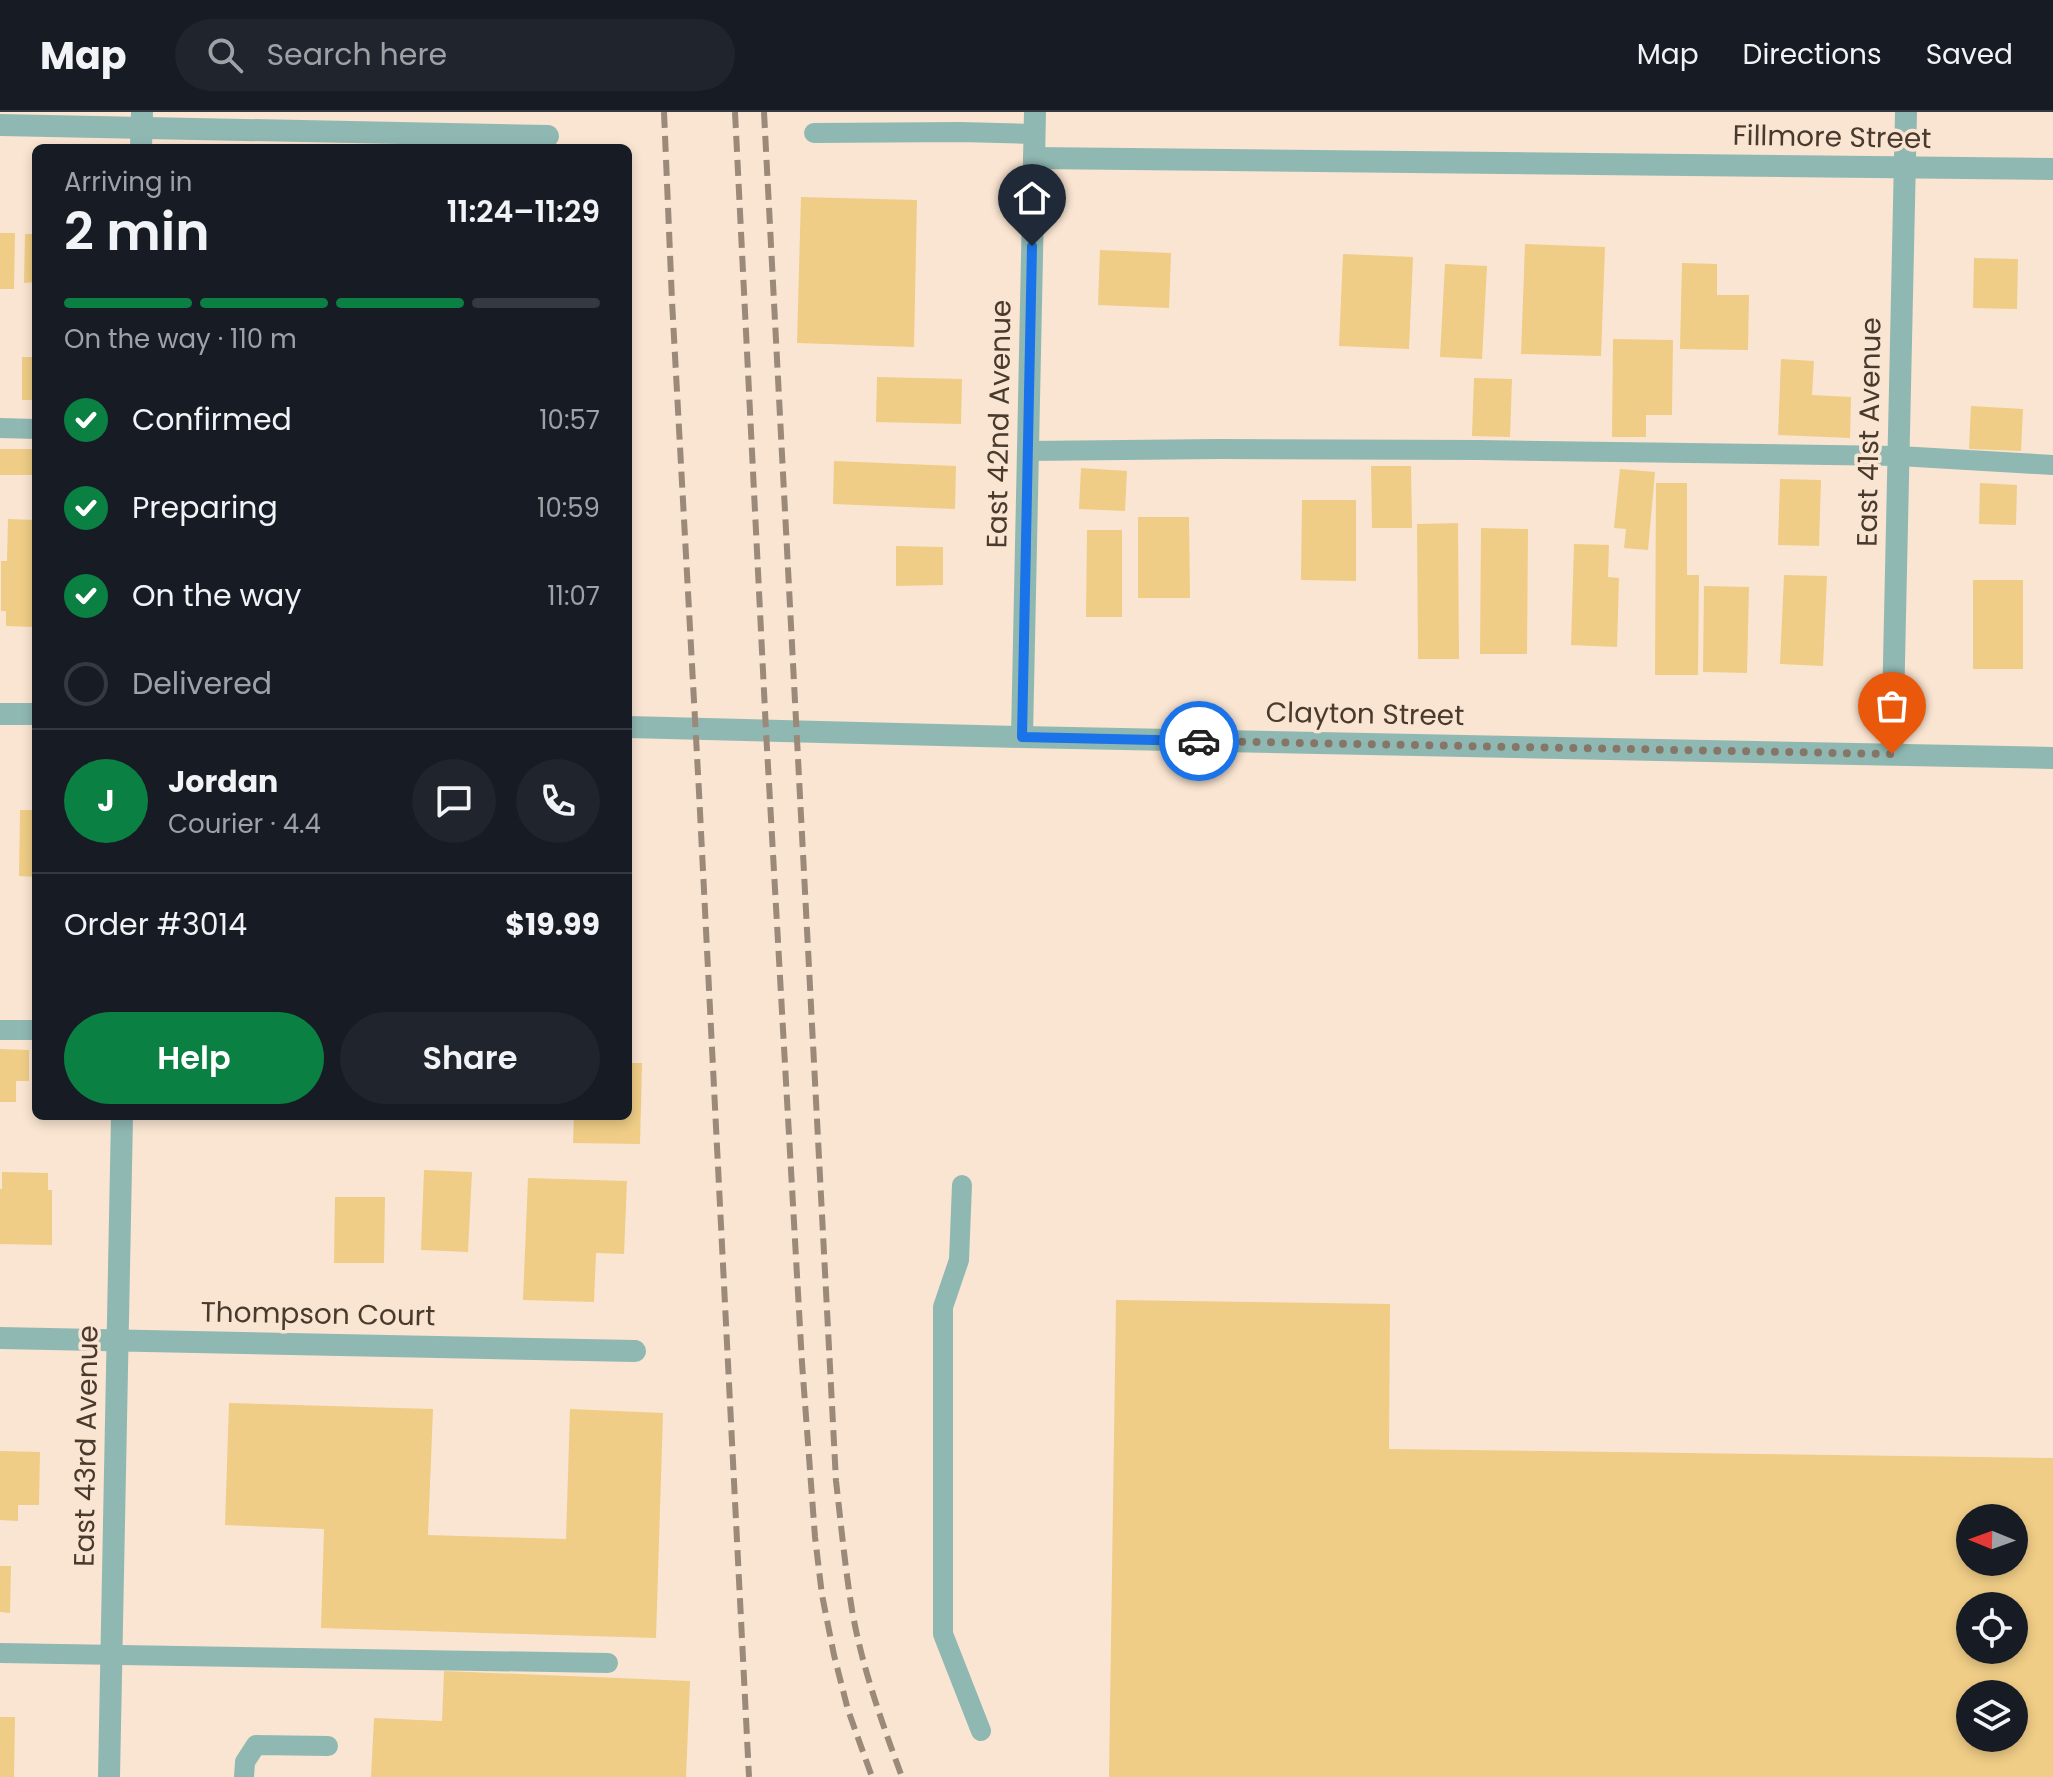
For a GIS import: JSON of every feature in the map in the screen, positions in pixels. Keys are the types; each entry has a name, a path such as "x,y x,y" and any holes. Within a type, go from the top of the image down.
{"street":[{"name":"East 41st Avenue","path":"1892,754 1906,112"},
{"name":"East 42nd Avenue","path":"1022,737 1035,123"},
{"path":"0,125 548,136"},
{"name":"Fillmore Street","path":"1034,158 2053,169"},
{"path":"0,714 32,714"},
{"name":"Clayton Street","path":"632,727 2053,758"},
{"name":"East 43rd Avenue","path":"109,1777 122,1120"},
{"name":"Thompson Court","path":"0,1338 635,1351"}],"lane":[{"path":"814,133 961,132 1035,123"},
{"path":"0,428 32,429"},
{"path":"1028,451 1434,450 1899,456 2053,465"},
{"path":"0,1030 32,1030"},
{"path":"962,1185 959,1260 943,1307 943,1634 981,1731"},
{"path":"0,1653 608,1663"},
{"path":"244,1777 245,1762 256,1745 328,1746"}],"building":[{"path":"801,197 917,200 914,347 797,343"},
{"path":"0,233 15,233 14,289 0,289"},
{"path":"25,234 32,234 32,282 24,283"},
{"path":"1525,244 1605,247 1601,356 1521,354"},
{"path":"1100,250 1171,253 1169,308 1098,305"},
{"path":"1343,254 1413,257 1409,349 1339,346"},
{"path":"1974,258 2018,259 2017,309 1973,308"},
{"path":"1682,263 1717,264 1717,295 1749,295 1748,350 1680,349"},
{"path":"1445,264 1487,266 1482,359 1440,357"},
{"path":"1613,339 1673,340 1672,415 1646,415 1646,437 1612,437"},
{"path":"22,357 32,357 32,400 22,400"},
{"path":"1781,359 1814,361 1812,395 1851,397 1850,438 1778,435"},
{"path":"877,377 962,379 961,424 876,422"},
{"path":"1474,378 1512,379 1510,437 1472,436"},
{"path":"1971,406 2023,409 2021,451 1969,449"},
{"path":"0,449 32,449 32,475 0,475"},
{"path":"834,461 956,466 955,509 833,504"},
{"path":"1371,466 1411,466 1412,528 1372,528"},
{"path":"1081,468 1127,471 1125,511 1079,509"},
{"path":"1620,469 1655,472 1648,550 1624,548 1626,529 1614,528"},
{"path":"1780,479 1821,480 1819,546 1778,545"},
{"path":"1656,483 1687,483 1687,575 1699,575 1698,675 1655,675"},
{"path":"1980,483 2017,485 2016,525 1979,524"},
{"path":"1302,500 1356,500 1356,581 1301,580"},
{"path":"1138,517 1189,517 1190,598 1138,598"},
{"path":"8,519 32,520 32,627 6,626 6,611 1,611 1,561 7,561"},
{"path":"1458,523 1459,659 1418,659 1417,524"},
{"path":"1481,528 1528,529 1527,654 1480,654"},
{"path":"1087,530 1122,530 1122,617 1086,617"},
{"path":"1574,544 1609,545 1608,577 1619,578 1617,647 1571,645"},
{"path":"896,546 943,547 943,585 896,586"},
{"path":"1784,575 1827,576 1823,666 1780,664"},
{"path":"1973,580 2023,580 2023,669 1973,669"},
{"path":"1704,586 1749,587 1747,673 1703,672"},
{"path":"20,810 32,810 32,877 19,876"},
{"path":"0,1049 29,1050 29,1081 16,1081 16,1102 0,1102"},
{"path":"632,1063 642,1063 640,1144 573,1143 574,1120 632,1120"},
{"path":"424,1170 472,1172 468,1252 421,1250"},
{"path":"2,1172 48,1173 48,1190 52,1190 52,1245 0,1244"},
{"path":"528,1178 627,1181 624,1254 596,1253 594,1302 523,1300"},
{"path":"335,1197 385,1197 384,1263 334,1263"},
{"path":"1116,1300 1390,1304 1389,1449 2053,1458 2053,1777 1109,1777"},
{"path":"229,1403 433,1409 428,1535 566,1539 570,1409 663,1413 656,1638 321,1628 324,1529 225,1525"},
{"path":"0,1451 40,1452 39,1505 18,1505 18,1521 0,1520"},
{"path":"0,1566 11,1566 10,1613 0,1612"},
{"path":"444,1671 690,1681 686,1777 371,1777 374,1718 442,1721"},
{"path":"0,1717 15,1717 14,1777 0,1777"}],"railway":[{"path":"664,112 749,1777"},
{"path":"735,112 766,731 802,1363 815,1537 834,1655 848,1710 872,1777"},
{"path":"764,112 836,1481 856,1631 873,1695 902,1777"}],"way so far":[{"path":"1199,741 1892,754"}],"route":[{"path":"1032,246 1022,737 1199,741"}]}
